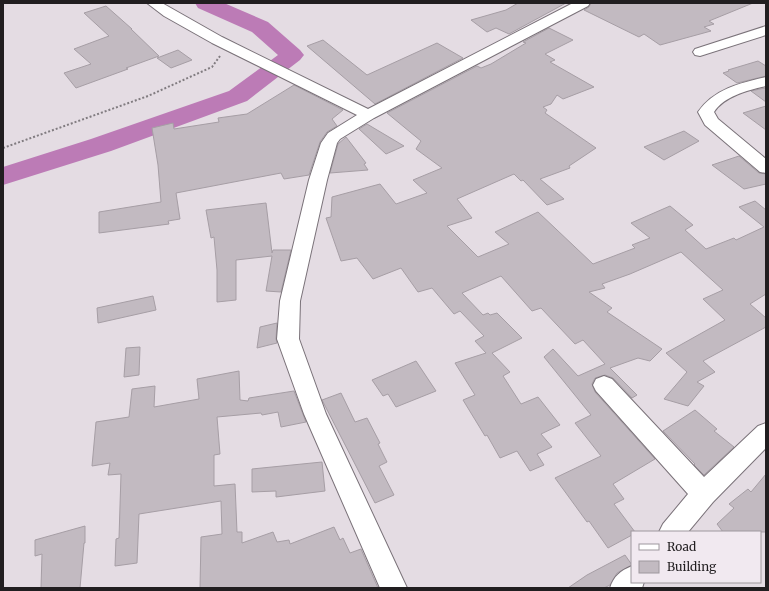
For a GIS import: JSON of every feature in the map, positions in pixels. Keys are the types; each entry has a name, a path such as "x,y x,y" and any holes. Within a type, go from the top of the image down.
{"street":[{"path":"154,3 165,12 231,47 368,115"},
{"path":"394,588 315,414 288,340 290,301 318,180 329,143 334,136 368,115 583,3"},
{"path":"700,52 766,30"},
{"path":"766,81 734,91 709,105 706,112 711,122 766,168"},
{"path":"604,385 704,494"},
{"path":"673,531 704,494 766,433"},
{"path":"623,588 631,580"}],"path":[{"path":"3,148 148,96 212,67 231,47"}],"building":[{"path":"518,3 566,3 509,34 496,28 487,32 471,20 506,10"},
{"path":"591,3 753,3 709,21 714,24 704,27 711,31 660,45 644,34 639,37 584,10 589,7"},
{"path":"106,6 159,56 76,88 64,73 91,64 74,49 109,36 84,13"},
{"path":"549,28 573,40 545,54 555,60 550,62 594,87 563,99 557,95 551,104 543,107 547,110 545,113 596,148 569,166 570,168 540,179 564,199 547,205 523,180 521,181 514,174 457,199 472,218 447,226 478,257 509,244 495,232 538,212 593,264 635,248 632,245 650,238 631,223 670,206 693,225 685,230 706,249 734,238 736,240 764,227 739,207 755,201 766,210 766,294 750,304 766,318 766,327 703,361 715,372 697,382 704,386 688,406 664,399 687,372 666,353 725,320 703,299 723,290 681,252 630,274 602,284 605,288 589,292 612,308 607,312 662,349 650,361 638,358 610,368 637,395 632,398 613,378 605,375 595,378 592,384 595,392 655,459 613,484 624,499 614,504 634,531 631,531 631,536 608,548 555,478 601,456 575,423 591,415 544,357 553,349 578,376 605,364 583,340 575,344 541,308 532,311 501,276 462,293 483,315 488,313 490,315 497,313 522,338 492,353 510,372 503,376 521,404 538,397 560,425 541,434 552,447 537,454 544,465 530,471 517,451 500,458 487,435 485,436 463,400 475,395 455,363 486,353 475,341 484,336 460,311 454,314 432,288 418,292 401,268 373,279 357,258 341,261 326,218 331,217 332,197 380,184 396,204 427,193 413,180 442,168 416,149 421,141 387,113 477,66 481,68 491,64 526,43 523,42"},
{"path":"323,40 367,75 437,43 463,58 375,104 307,46"},
{"path":"178,50 192,60 171,68 157,58"},
{"path":"758,61 766,66 766,76 737,83 723,73 729,71 728,70"},
{"path":"294,85 343,110 332,119 337,126 327,132 320,142 309,175 284,179 281,173 176,193 180,219 168,221 169,224 99,233 99,212 161,202 158,165 152,128 173,123 174,129 219,122 218,118 247,114"},
{"path":"766,88 766,102 751,91 760,89"},
{"path":"766,106 766,130 743,113"},
{"path":"367,124 404,146 386,154 359,129"},
{"path":"684,131 699,141 664,160 644,147"},
{"path":"346,137 366,163 364,164 368,170 330,173 338,144"},
{"path":"739,156 759,173 766,174 766,184 744,189 712,165"},
{"path":"266,203 272,253 273,250 291,250 281,292 266,291 272,256 236,260 236,300 217,302 217,270 214,237 211,238 206,210"},
{"path":"153,296 156,310 98,323 97,308"},
{"path":"277,323 277,343 257,348 260,327"},
{"path":"140,347 139,375 124,377 126,348"},
{"path":"416,361 436,391 396,407 388,394 383,396 372,380"},
{"path":"239,371 240,400 248,401 249,398 294,391 306,422 281,427 278,412 262,415 261,413 217,417 220,454 214,455 214,486 235,484 237,532 242,532 242,543 273,532 277,542 289,540 290,544 334,527 340,540 343,538 350,553 361,549 378,588 200,588 201,537 222,534 221,501 139,514 137,563 115,566 116,539 119,538 121,474 108,475 110,463 92,466 96,422 129,417 132,389 155,386 154,407 199,399 197,379"},
{"path":"341,393 355,422 367,418 380,443 378,444 387,462 379,466 394,495 375,503 322,400"},
{"path":"695,410 717,429 714,431 734,447 704,475 663,431"},
{"path":"322,462 325,491 276,497 276,491 252,492 252,469"},
{"path":"766,474 766,532 722,531 717,524 734,508 729,504 748,489 751,492"},
{"path":"85,526 85,543 80,588 41,588 42,554 35,556 35,540"},
{"path":"625,555 631,564 631,566 617,573 610,585 604,588 568,588 587,575"}],"waterway":[{"path":"3,176 101,145 238,96 292,55 260,27 206,3"}]}
